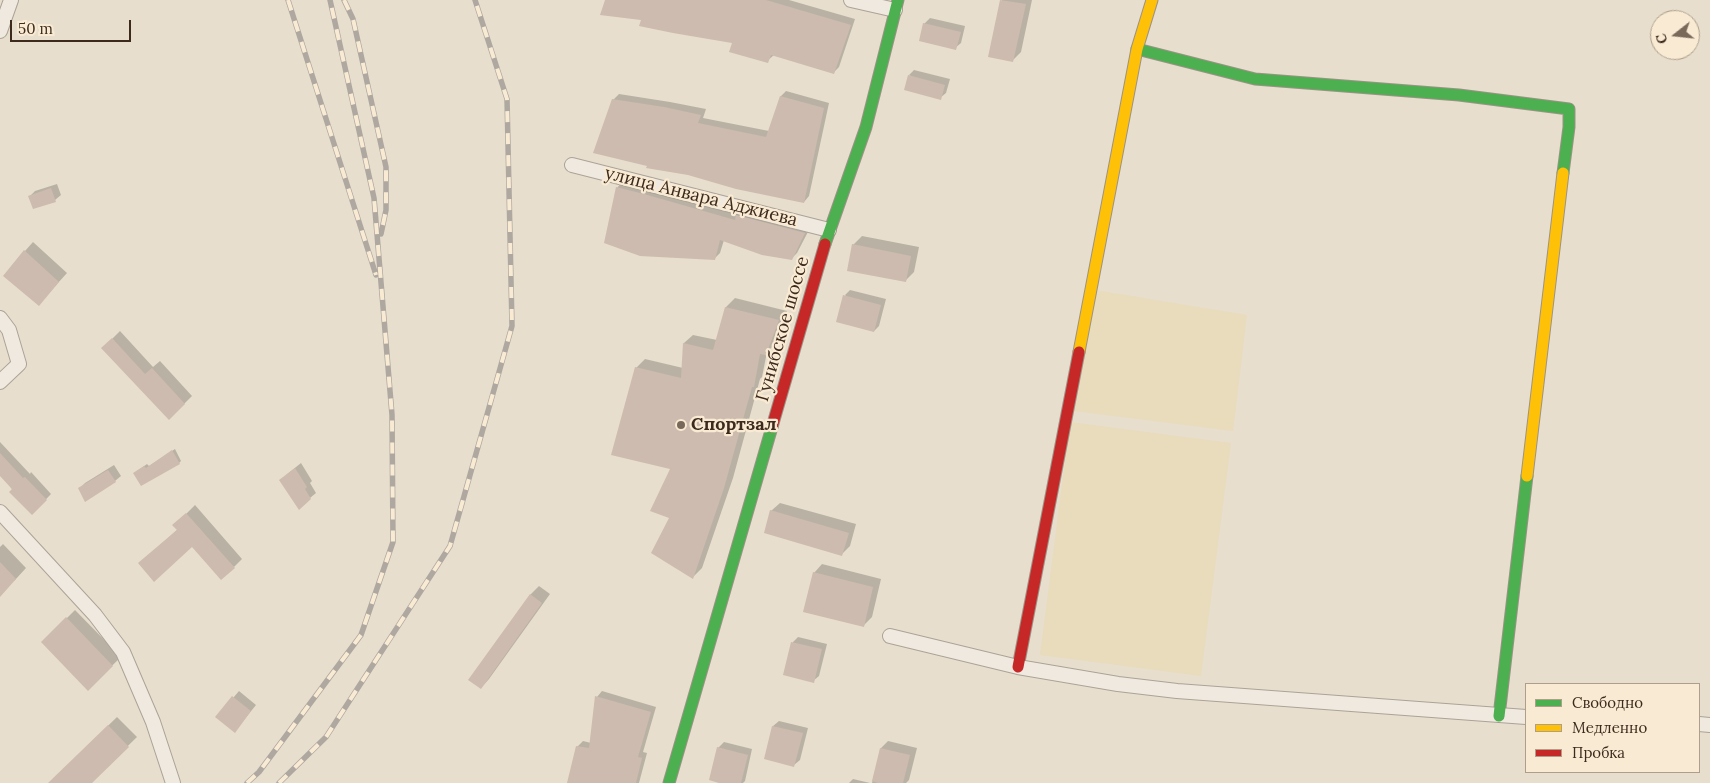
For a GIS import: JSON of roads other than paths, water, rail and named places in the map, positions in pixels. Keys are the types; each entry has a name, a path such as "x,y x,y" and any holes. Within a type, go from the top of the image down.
{"street":[{"path":"0,31 11,0"},
{"path":"851,0 896,5"},
{"path":"1018,667 1137,49 1152,0"},
{"name":"Гунибское шоссе","path":"669,783 829,230 866,127 896,5"},
{"path":"1137,49 1255,79 1459,96 1569,109 1569,127 1500,716"},
{"name":"улица Анвара Аджиева","path":"572,165 829,230"},
{"path":"0,318 9,330 19,364 0,382"},
{"path":"0,512 94,615 123,652 153,722 173,783"},
{"path":"890,636 1018,667 1118,684 1177,691 1525,717"}],"railway":[{"path":"288,0 376,275"},
{"path":"247,783 259,772 361,635 393,542 392,415 374,198 330,0"},
{"path":"344,0 353,19 386,167 386,210 381,234"},
{"path":"279,783 326,737 450,546 512,326 507,99 475,0"}],"place":[{"name":"Спортзал","path":"681,425"}]}
